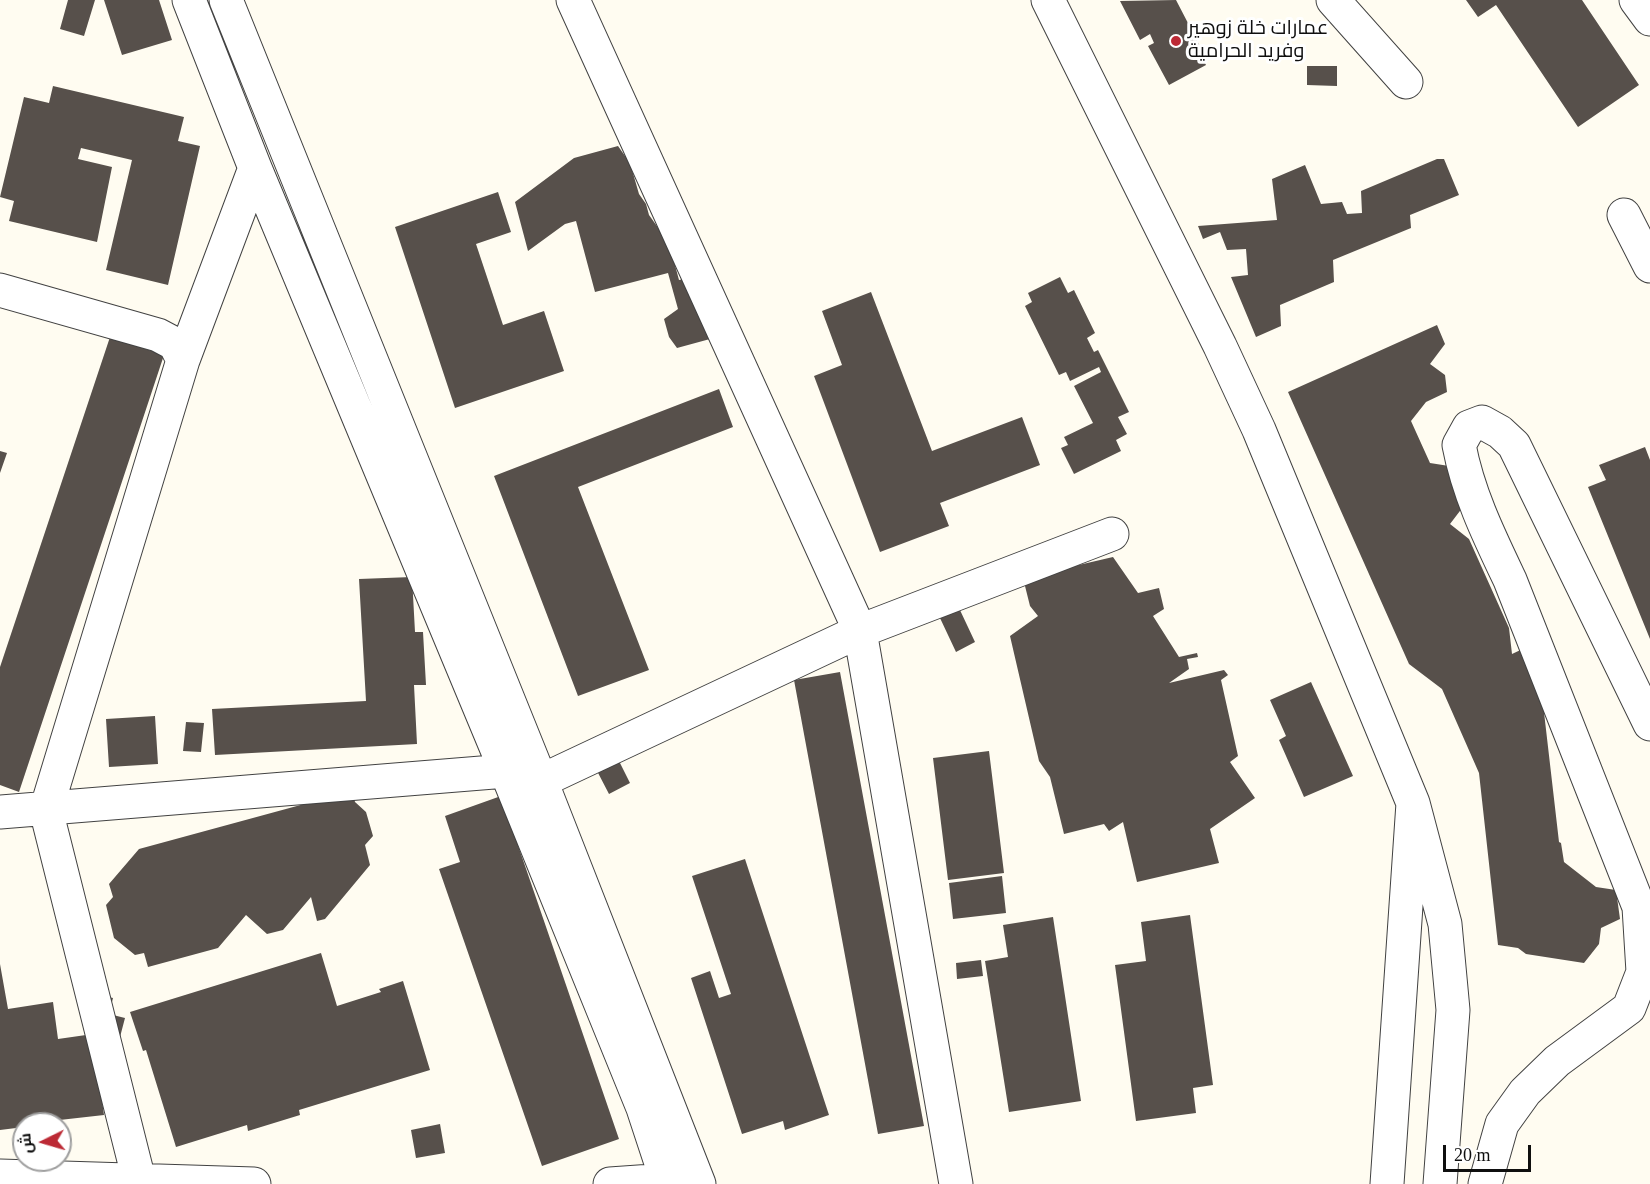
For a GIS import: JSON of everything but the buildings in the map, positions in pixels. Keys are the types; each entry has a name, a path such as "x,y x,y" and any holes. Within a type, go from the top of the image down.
{"street":[{"path":"189,0 255,168 506,771 673,1183 610,1184"},
{"path":"226,0 541,781 699,1184"},
{"path":"573,0 860,631 956,1184"},
{"path":"1048,0 1205,314 1259,430 1413,803 1445,924 1453,1010 1440,1184"},
{"path":"1333,0 1406,82"},
{"path":"1636,0 1650,19"},
{"path":"139,1182 46,810 183,360 255,168"},
{"path":"1624,215 1650,266"},
{"path":"0,290 158,335 175,344 183,360"},
{"path":"1485,1184 1502,1124 1525,1092 1557,1061 1640,1002 1643,972 1638,908 1510,580 1486,531 1465,475 1459,445 1469,427 1482,422 1500,432 1514,445 1650,724"},
{"path":"541,781 860,631 1112,534"},
{"path":"0,812 506,771"},
{"path":"1387,1184 1413,803"},
{"path":"0,1176 254,1184"}],"place":[{"name":"عمارات خلة زوهير وفريد الحرامية","path":"1176,41"}]}
